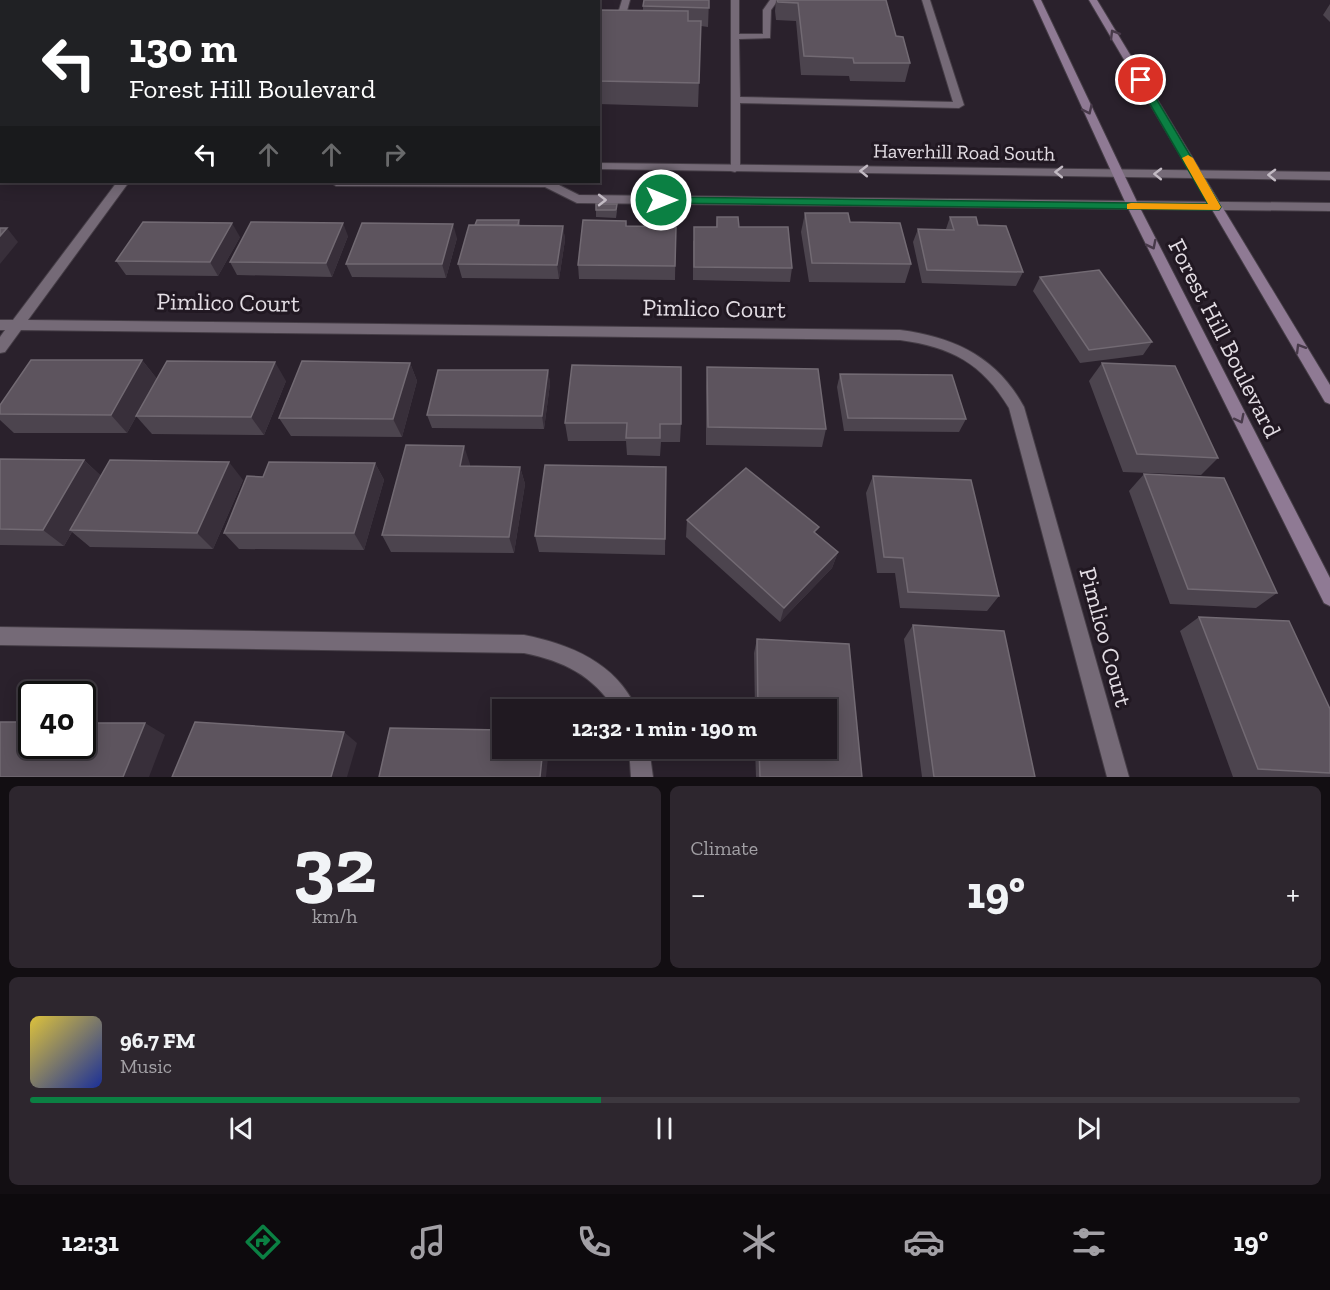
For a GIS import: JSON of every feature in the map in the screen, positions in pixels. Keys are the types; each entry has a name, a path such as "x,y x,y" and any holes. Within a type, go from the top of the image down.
{"main road":[{"name":"Forest Hill Boulevard","path":"1037,0 1133,206 1330,597"},
{"path":"1093,0 1330,398"}],"street":[{"name":"Haverhill Road South","path":"600,166 1330,176"},
{"path":"0,348 122,183"},
{"path":"551,183 577,199 1330,207"},
{"name":"Pimlico Court","path":"0,325 900,335 925,338 949,345 971,356 990,370 1006,387 1016,407 1118,777"},
{"path":"0,636 524,644 555,650 584,662 608,682 620,699"},
{"path":"640,759 642,777"}],"lane":[{"path":"600,23 620,23 626,0"},
{"path":"735,0 735,169"},
{"path":"735,37 767,36 767,10 774,0"},
{"path":"735,100 959,105 926,0"}],"building":[{"path":"644,0 709,0 709,8 643,6"},
{"path":"777,0 886,0 896,36 903,37 910,63 854,63 853,58 804,56 798,3 778,2"},
{"path":"600,10 688,11 688,21 701,21 699,83 600,81"},
{"path":"596,204 617,204 616,210 596,210"},
{"path":"805,213 848,213 850,222 900,223 911,264 812,263"},
{"path":"717,217 738,217 739,227 788,227 792,268 694,267 694,227 717,227"},
{"path":"950,217 976,217 978,225 1006,226 1023,272 927,270 918,229 954,230"},
{"path":"477,220 519,220 518,225 475,225"},
{"path":"583,220 626,221 626,226 676,227 675,266 578,265"},
{"path":"143,222 232,223 210,262 116,261"},
{"path":"251,222 343,223 326,263 230,262"},
{"path":"362,223 453,224 442,264 346,264"},
{"path":"469,225 563,226 557,265 458,264"},
{"path":"0,228 7,228 0,236"},
{"path":"1099,270 1152,342 1089,350 1040,277"},
{"path":"31,360 142,360 111,415 0,414 0,405"},
{"path":"167,361 275,362 251,417 136,416"},
{"path":"302,361 410,363 393,419 279,418"},
{"path":"1102,363 1175,366 1218,458 1137,454"},
{"path":"572,365 681,367 681,424 660,424 660,438 626,438 627,423 565,423"},
{"path":"707,367 818,369 826,429 708,427"},
{"path":"438,370 548,370 542,416 427,415"},
{"path":"840,374 952,375 966,419 848,418"},
{"path":"406,445 464,446 460,466 520,467 509,537 382,535"},
{"path":"0,459 84,460 43,530 0,529"},
{"path":"110,460 229,462 197,533 70,530"},
{"path":"269,462 375,463 354,533 224,533 247,476 263,477"},
{"path":"545,465 666,467 665,539 535,536"},
{"path":"746,468 819,527 814,532 838,552 784,608 687,520"},
{"path":"1144,474 1224,478 1277,593 1188,589"},
{"path":"873,476 971,480 999,596 908,592 903,558 884,557"},
{"path":"1199,617 1289,621 1330,709 1330,773 1258,769"},
{"path":"913,625 1004,631 1035,777 934,777"},
{"path":"757,639 849,644 862,777 760,777 759,759 837,759 837,699 758,699"},
{"path":"0,722 18,722 18,759 96,759 96,723 145,723 123,777 0,777"},
{"path":"195,722 344,732 331,777 172,777"},
{"path":"390,728 492,730 492,759 542,759 540,777 379,777"}],"slow traffic":[{"path":"1131,206 1215,207 1188,158"}],"route":[{"path":"661,200 1215,207 1141,80"}]}
